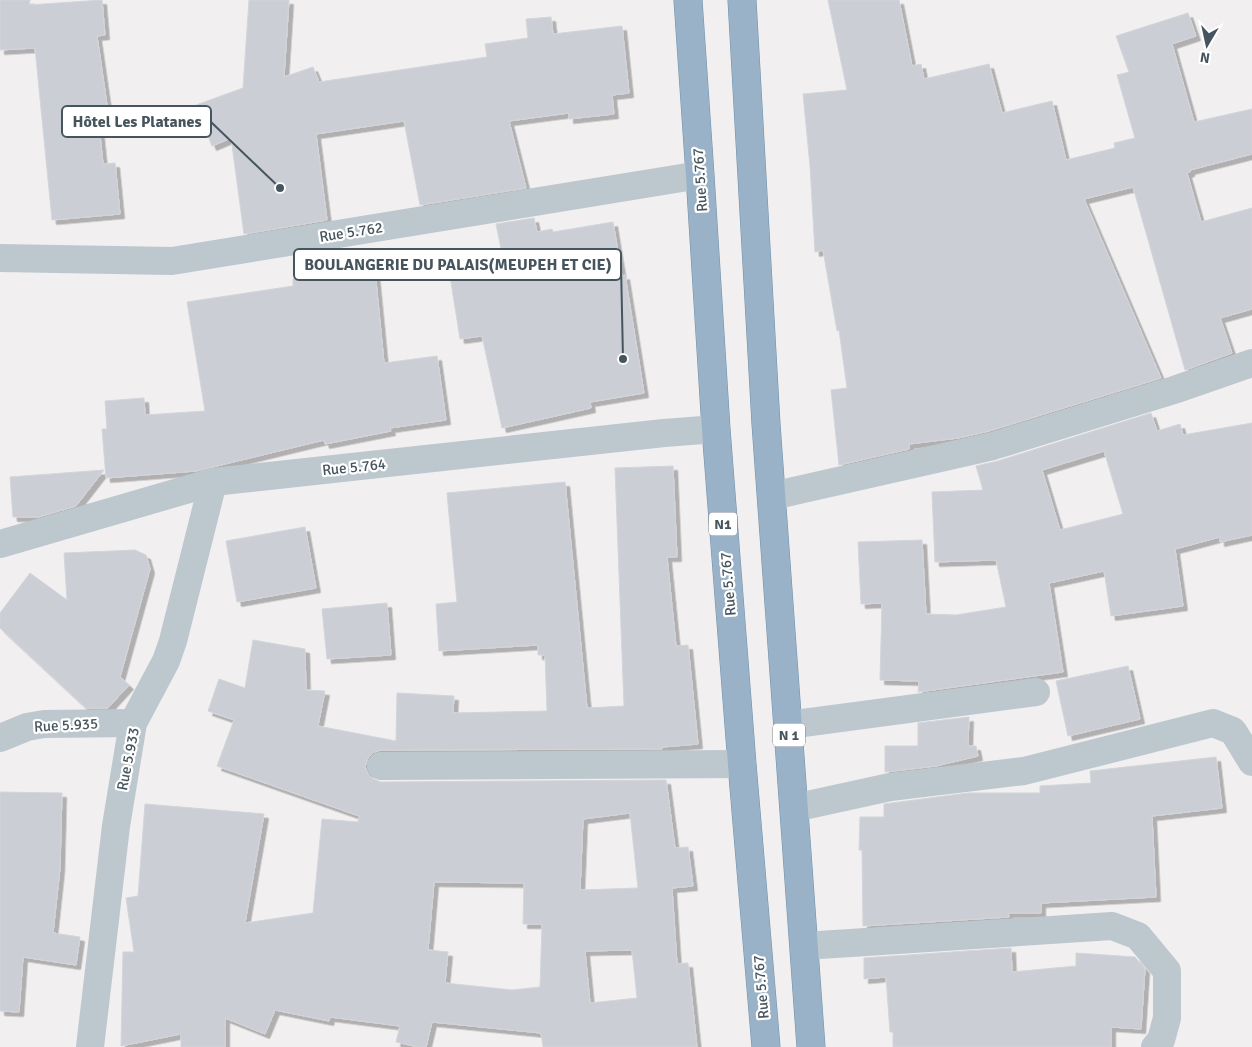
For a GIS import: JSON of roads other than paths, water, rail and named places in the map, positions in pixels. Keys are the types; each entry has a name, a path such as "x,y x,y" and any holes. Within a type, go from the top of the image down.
{"highway":[{"name":"Rue 5.767","path":"688,0 716,428 766,1047"},
{"name":"N 1","path":"742,0 766,424 811,1047"}],"street":[{"name":"Rue 5.762","path":"0,258 172,261 700,175"},
{"path":"772,496 993,446 1174,390 1252,363"},
{"name":"Rue 5.764","path":"0,544 213,482 716,428"},
{"name":"Rue 5.933","path":"90,1047 116,826 134,723 166,662 173,641 213,482"},
{"path":"788,725 1036,692"},
{"name":"Rue 5.935","path":"0,738 27,727 44,724 134,723"},
{"path":"794,808 890,787 1024,771 1213,723 1232,731 1252,762"},
{"path":"381,766 742,764"},
{"path":"804,946 1112,926 1138,936 1167,971 1167,1018 1161,1040 1155,1047"}],"place":[{"name":"Hôtel Les Platanes","path":"280,188"},
{"name":"BOULANGERIE DU PALAIS(MEUPEH ET CIE)","path":"623,359"}]}
